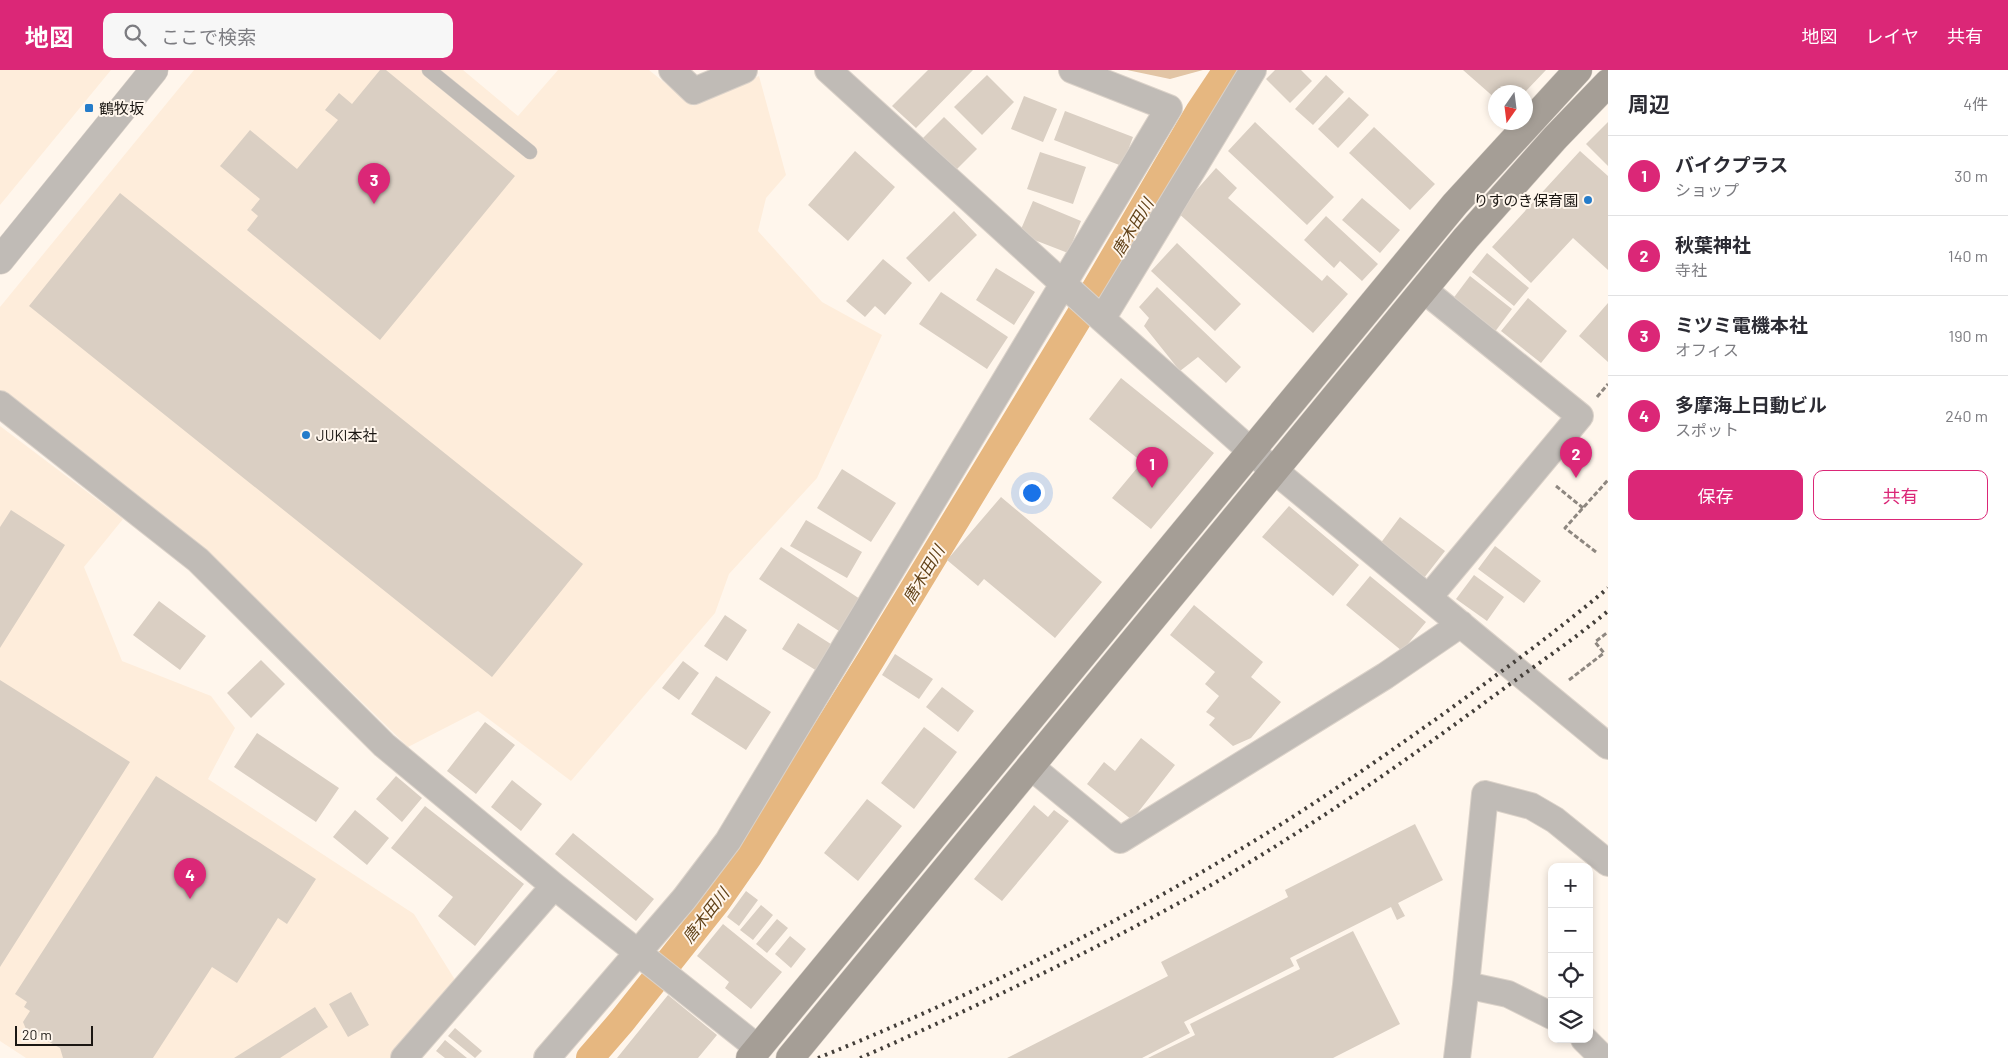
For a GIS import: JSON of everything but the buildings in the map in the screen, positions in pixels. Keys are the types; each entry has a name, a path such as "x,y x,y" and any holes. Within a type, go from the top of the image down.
{"main road":[{"path":"754,1053 1455,204 1578,70"},
{"path":"790,1058 1506,191 1608,83"}],"street":[{"path":"0,260 154,70"},
{"path":"672,70 694,91 744,70"},
{"path":"828,70 1098,316 1252,452 1608,746"},
{"path":"547,1058 644,955 728,841 1067,288 1169,108 1072,70"},
{"path":"1098,316 1253,70"},
{"path":"1424,290 1580,416 1429,597"},
{"path":"0,404 198,560 384,745 554,886 644,955 754,1053"},
{"path":"1030,766 1120,840 1385,676 1461,624"},
{"path":"1457,1058 1485,794 1531,806 1555,820 1608,863"},
{"path":"404,1058 554,886"},
{"path":"1466,985 1508,994 1548,1014"},
{"path":"1588,1043 1603,1058"}],"lane":[{"path":"429,70 530,152"}],"path":[{"path":"1536,470 1583,508"},
{"path":"1596,552 1565,528 1608,480"},
{"path":"1548,696 1604,653 1595,642 1608,632"}],"shaded area":[{"path":"0,70 111,70 0,205"},
{"path":"194,70 463,70 518,116 558,70 649,70 693,106 759,76 786,175 766,198 758,231 822,302 882,335 817,478 729,574 715,613 571,781 478,711 408,747 205,549 0,391 0,307"},
{"path":"1127,70 1203,70 1170,79"},
{"path":"0,426 123,519 84,567 122,661 211,696 235,728 208,779 414,914 457,983 392,1058 26,1058 0,1041"}],"waterway":[{"name":"唐木田川","path":"590,1058 622,1021 718,900 748,857 870,661 1079,317 1199,112 1227,70"}],"railway":[{"path":"818,1058 925,1013 1030,964 1133,911 1261,837 1368,767 1446,712 1508,667 1608,588"},
{"path":"860,1058 988,1000 1072,959 1195,894 1273,848 1386,774 1608,611"}],"place":[{"name":"鶴牧坂","path":"89,108"},
{"name":"りすのき保育園","path":"1588,200"},
{"name":"ミツミ電機本社","path":"374,204"},
{"name":"JUKI本社","path":"306,435"},
{"name":"秋葉神社","path":"1576,478"},
{"name":"バイクプラス","path":"1152,488"},
{"name":"多摩海上日動ビル","path":"190,899"}]}
